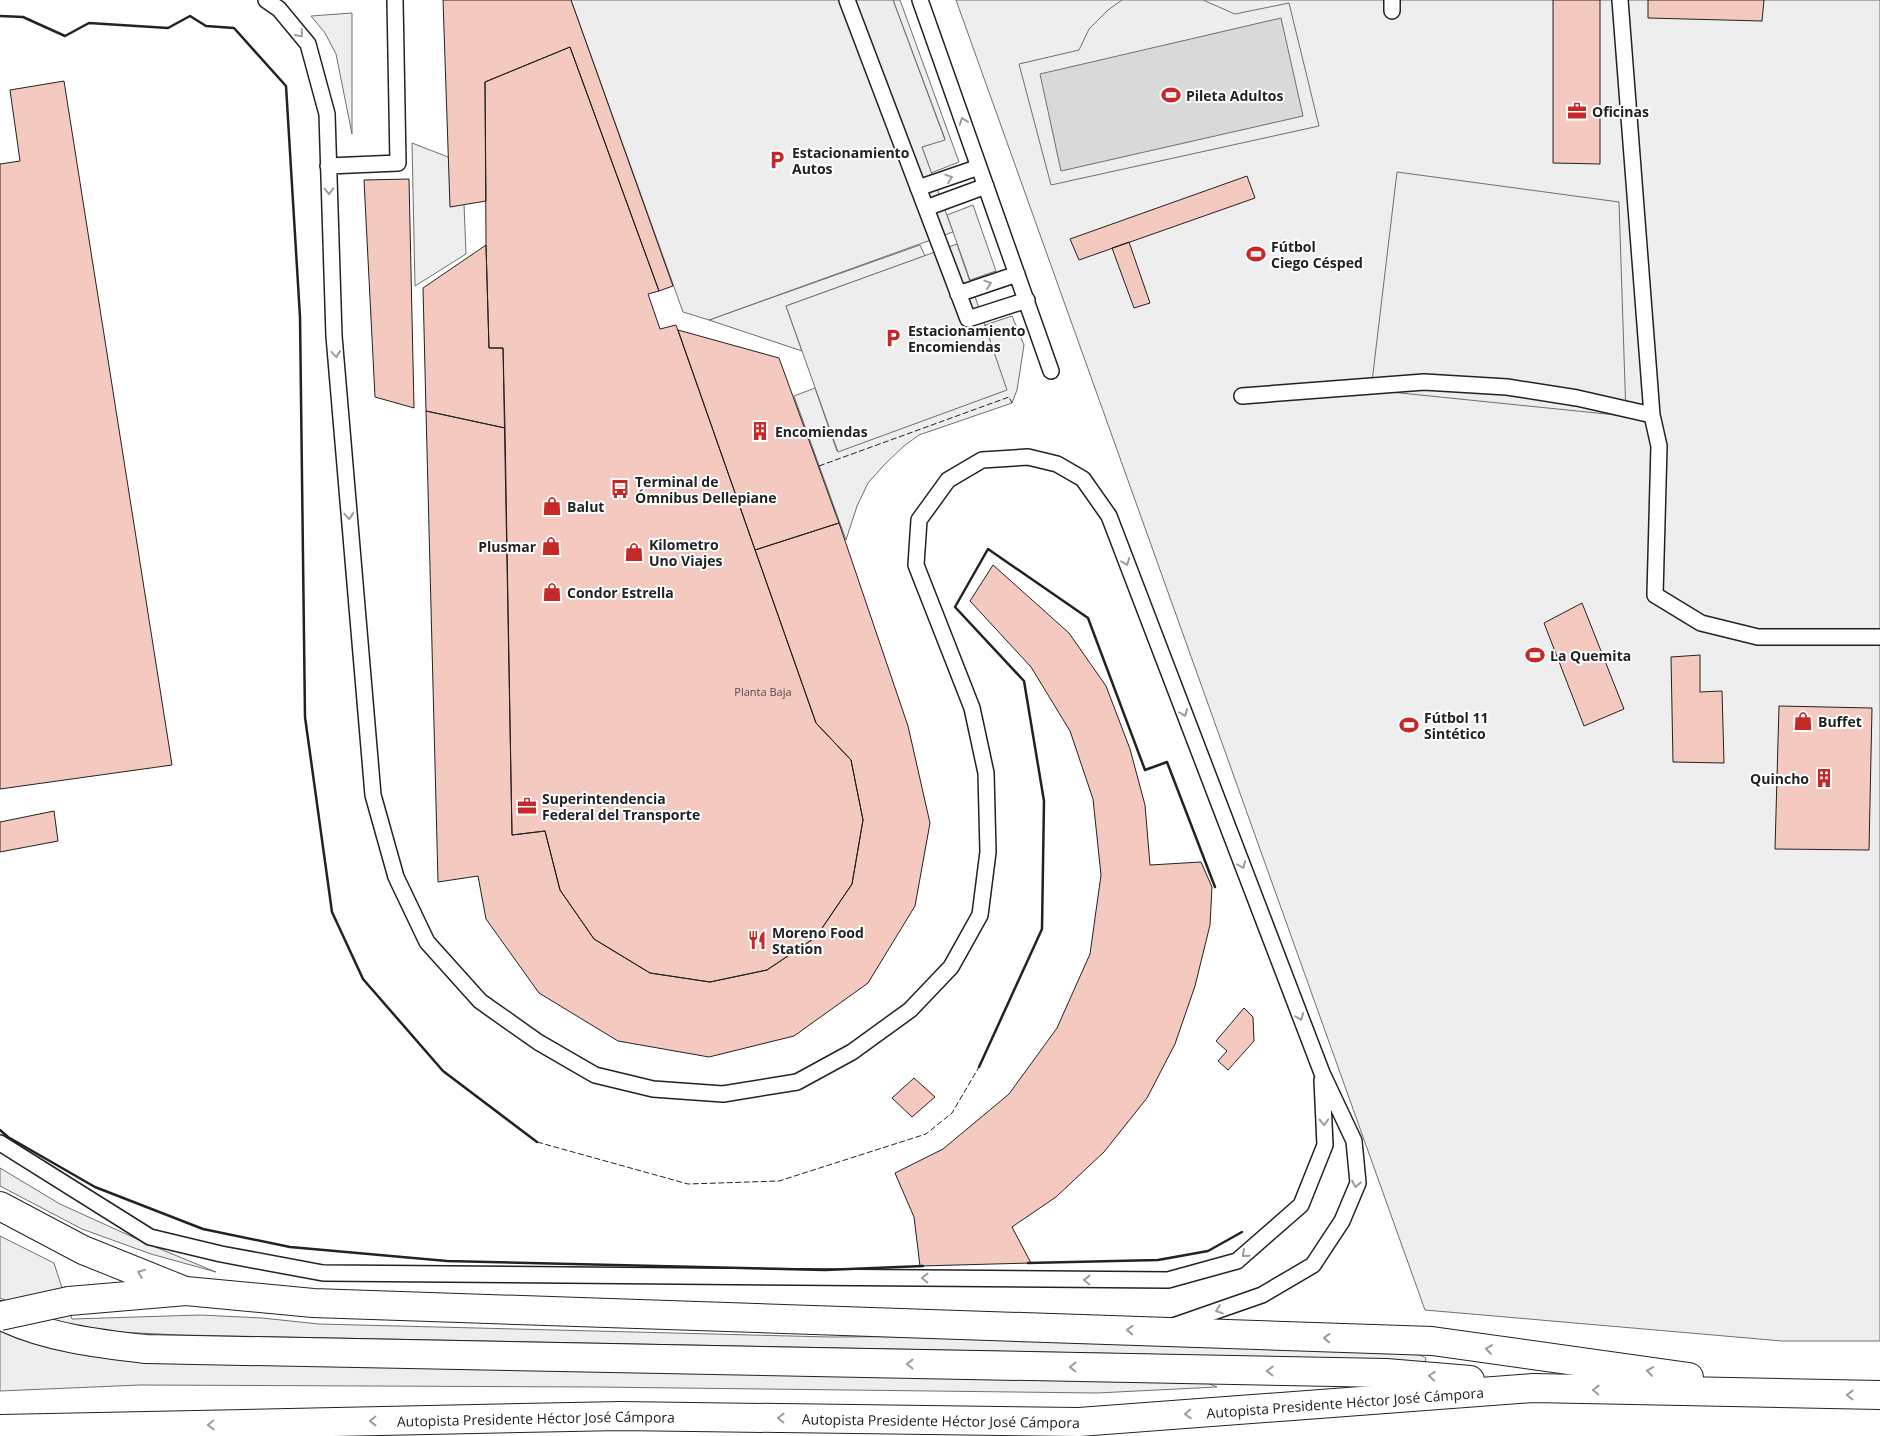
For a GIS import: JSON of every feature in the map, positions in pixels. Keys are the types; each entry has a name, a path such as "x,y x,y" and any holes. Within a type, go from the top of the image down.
{"highway":[{"path":"0,1206 83,1250 186,1291"},
{"path":"0,1315 69,1300 186,1291 313,1302 1432,1341 1820,1394"},
{"path":"0,1315 50,1333 91,1344 146,1349 1386,1373 1454,1378 1533,1388"},
{"name":"Autopista Presidente Héctor José Cámpora","path":"0,1429 620,1416 1079,1422 1533,1388 1880,1395"}],"lane":[{"path":"266,0 278,10 308,44 327,114 334,336 372,796 396,877 427,942 480,1001 538,1042 595,1075 653,1088 724,1094 797,1082 852,1052 910,1010 951,967 980,915 988,852 986,773 984,763 972,708 916,565 919,520 948,480 982,460 1028,457 1057,464 1083,479 1109,516 1322,1073 1354,1141 1358,1183 1342,1221 1313,1265 1262,1296 1157,1331"},
{"path":"328,166 398,163 395,0"},
{"path":"847,0 968,319 1026,300"},
{"path":"920,0 1051,371"},
{"path":"1620,0 1652,415 1659,446 1655,595 1702,623 1758,637 1880,637"},
{"path":"918,188 979,167"},
{"path":"926,208 986,186"},
{"path":"958,294 1017,274"},
{"path":"1242,396 1424,382 1506,388 1560,395 1652,415"},
{"path":"0,1143 150,1237 221,1254 323,1273 1168,1280 1237,1261 1301,1205 1325,1145 1322,1073"}],"shaded area":[{"name":"Estacionamiento Autos","path":"571,0 893,0 945,140 922,147 953,232 709,320 683,312"},
{"path":"893,0 900,0 959,162 931,173 922,147 945,139"},
{"name":"La Quemita","path":"956,0 1880,0 1880,1341 1782,1341 1425,1310"},
{"name":"Pileta Adultos","path":"1122,0 1203,0 1235,14 1289,3 1319,126 1051,185 1019,64 1079,50 1089,29 1108,10"},
{"path":"352,13 352,134 336,54 325,33 311,16"},
{"name":"Pileta Adultos","path":"1281,18 1303,116 1061,171 1040,74"},
{"path":"412,143 448,157 464,204 466,254 415,286"},
{"path":"1397,172 1619,202 1626,416 1371,390"},
{"path":"973,205 996,271 970,280 947,215"},
{"name":"Estacionamiento Encomiendas","path":"957,244 1007,390 838,452 786,306"},
{"path":"920,245 925,256 786,306 802,351 709,320"},
{"path":"1012,316 1024,345 1017,390 1012,403 919,435 904,446 868,483 857,506 846,540 794,396 815,388 837,451 1006,390 985,325"},
{"path":"0,1168 60,1204 148,1244 216,1272 151,1254 82,1229 0,1186"},
{"path":"0,1236 54,1263 72,1319 200,1315 262,1318 319,1324 830,1337 986,1336 1371,1351 1420,1355 1426,1358 1425,1362 1421,1364 1143,1354 180,1335 96,1331 68,1326 0,1298"},
{"path":"0,1331 19,1339 89,1356 179,1362 797,1372 1052,1380 1202,1381 1217,1387 1097,1393 596,1387 140,1385 0,1391"}],"building":[{"path":"443,0 571,0 673,286 659,291 570,47 485,82 486,201 450,207"},
{"path":"1553,0 1600,0 1600,164 1553,163"},
{"path":"1648,0 1764,0 1762,21 1648,18"},
{"name":"Terminal de Ómnibus Dellepiane","path":"570,47 659,291 648,294 660,329 676,325 816,723 851,760 863,820 852,884 816,937 767,970 710,982 650,973 594,939 560,890 545,831 512,835 503,348 489,348 485,82"},
{"path":"64,81 172,765 0,789 0,164 20,161 10,90"},
{"path":"1247,176 1255,198 1079,260 1070,239"},
{"path":"409,179 414,408 375,397 364,180"},
{"path":"1129,242 1150,303 1134,308 1112,248"},
{"path":"486,245 489,348 503,348 505,428 426,411 423,288"},
{"name":"Encomiendas","path":"678,330 779,358 839,523 755,550"},
{"path":"426,411 505,428 512,835 545,831 560,890 594,939 650,973 710,982 767,970 816,937 852,884 863,820 851,760 816,723 755,550 839,523 908,726 930,823 915,906 868,983 794,1036 709,1057 618,1041 539,993 486,919 478,876 438,882"},
{"path":"993,565 1069,633 1106,686 1130,749 1145,805 1150,865 1201,862 1212,887 1210,925 1195,986 1175,1044 1147,1098 1104,1152 1056,1197 1012,1227 1031,1263 920,1266 914,1217 895,1173 943,1149 1009,1094 1057,1028 1090,954 1101,875 1093,799 1070,731 1031,667 970,601"},
{"path":"1582,603 1624,709 1584,726 1544,623"},
{"path":"1700,655 1700,692 1722,691 1724,763 1673,762 1671,657"},
{"name":"Quincho","path":"1779,706 1872,708 1869,850 1775,849"},
{"path":"54,811 58,841 0,852 0,822"},
{"path":"1244,1008 1253,1017 1254,1041 1228,1070 1218,1061 1227,1051 1216,1041"},
{"path":"914,1078 935,1097 912,1117 892,1098"}],"fence":[{"path":"819,466 1009,397 1012,403"},
{"path":"537,1142 688,1184 779,1181 926,1134 952,1113 979,1067"}],"wall":[{"path":"0,16 23,17 65,36 89,23 168,28 190,16 206,26 234,28 286,86 300,317 305,717 332,912 363,979 443,1071 537,1142"},
{"path":"979,1067 1042,929 1044,801 1024,681 955,607 988,549 1088,618 1145,770 1167,762 1215,887"},
{"path":"0,1130 8,1137 95,1187 203,1229 290,1247 447,1261 825,1270 923,1266"},
{"path":"1028,1263 1158,1260 1208,1251 1242,1232"}],"place":[{"name":"Pileta Adultos","path":"1171,95"},
{"name":"Oficinas","path":"1577,111"},
{"name":"Estacionamiento Autos","path":"777,160"},
{"name":"Fútbol Ciego Césped","path":"1256,254"},
{"name":"Estacionamiento Encomiendas","path":"893,338"},
{"name":"Encomiendas","path":"760,431"},
{"name":"Terminal de Ómnibus Dellepiane","path":"620,489"},
{"name":"Balut","path":"552,506"},
{"name":"Plusmar","path":"551,546"},
{"name":"Kilometro Uno Viajes","path":"634,552"},
{"name":"Condor Estrella","path":"552,592"},
{"name":"La Quemita","path":"1535,655"},
{"name":"Buffet","path":"1803,721"},
{"name":"Fútbol 11 Sintético","path":"1409,725"},
{"name":"Quincho","path":"1824,778"},
{"name":"Superintendencia Federal del Transporte","path":"527,806"},
{"name":"Moreno Food Station","path":"757,940"}]}
